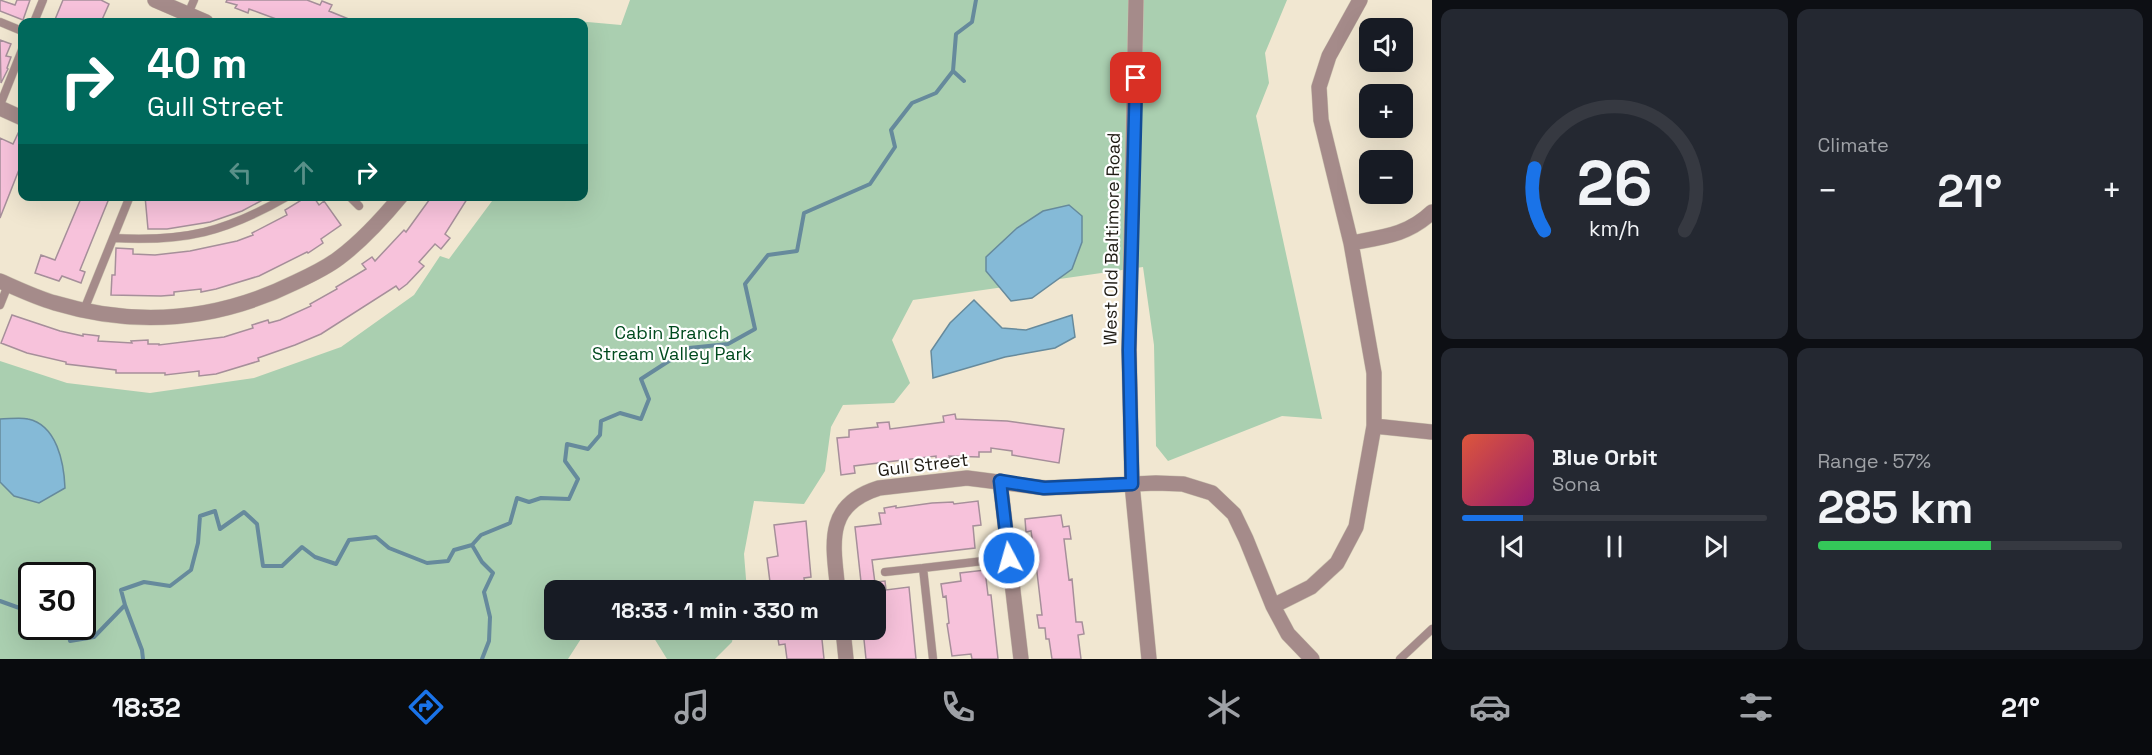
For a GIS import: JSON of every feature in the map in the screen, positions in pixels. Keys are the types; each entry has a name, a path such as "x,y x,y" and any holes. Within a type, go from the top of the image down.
{"street":[{"path":"155,0 191,7"},
{"name":"West Old Baltimore Road","path":"1136,0 1129,350 1132,484 1149,659"},
{"path":"1273,606 1311,587 1337,563 1356,527 1374,426 1374,373 1351,243 1321,120 1319,87 1329,56 1360,0"},
{"path":"0,107 18,116"},
{"path":"4,283 55,303 124,317 181,317 239,306 269,296 338,259 361,240 396,201"},
{"path":"1351,243 1401,233 1419,224 1432,212"},
{"path":"1374,426 1432,432"},
{"name":"Gull Street","path":"837,580 834,552 838,518 854,499 879,488 967,478 1044,488 1183,484 1212,493 1234,514 1273,606 1288,634 1312,659"},
{"path":"1000,481 1021,659"},
{"path":"844,640 846,659"}],"lane":[{"path":"36,18 43,0"},
{"path":"0,22 18,29"},
{"path":"0,107 18,60"},
{"path":"84,310 128,201"},
{"path":"113,238 169,239 195,235 242,221 279,201"},
{"path":"354,201 359,206"},
{"path":"0,305 4,283"},
{"path":"885,572 1009,558"},
{"path":"923,568 933,659"},
{"path":"1400,659 1432,629"}],"green space":[{"name":"Cabin Branch Stream Valley Park","path":"630,0 1287,0 1265,53 1269,83 1256,116 1322,419 1282,416 1168,461 1156,446 1154,345 1143,267 913,300 892,340 910,383 894,403 843,405 831,427 825,471 804,504 754,501 744,554 746,580 544,580 544,640 580,640 568,659 0,659 0,361 67,383 150,393 254,378 341,347 414,295 440,256 449,259 492,201 588,201 588,22 621,25"},
{"path":"655,640 732,640 715,659 667,659"}],"water":[{"path":"1069,205 1082,216 1082,242 1072,269 1032,298 1011,301 986,271 986,257 1017,228 1043,211"},
{"path":"974,300 1002,328 1026,330 1072,315 1075,337 1055,348 1005,357 933,378 931,351 950,323"},
{"path":"0,419 28,419 46,429 57,446 65,488 39,503 14,496 0,482"}],"building":[{"path":"0,0 15,5 17,0 30,0 24,18 0,11"},
{"path":"63,0 101,0 109,4 103,18 56,18"},
{"path":"227,0 307,0 320,5 322,1 332,5 329,11 346,18 274,18 249,9 248,13 235,8 237,5 226,2"},
{"path":"0,40 11,44 6,56 11,57 8,69 1,83"},
{"path":"18,133 18,172 0,218 0,138 13,144"},
{"path":"80,201 108,201 80,270 85,272 81,283 62,276 59,281 35,273 41,255 55,260"},
{"path":"145,201 261,201 242,211 210,222 167,229 148,229"},
{"path":"300,201 316,201 319,205 324,201 341,225 321,239 323,243 308,253 259,276 201,292 201,289 161,296 111,295 112,275 115,275 116,248 133,249 133,254 155,255 190,251 237,241 253,235 252,233 287,215 285,210"},
{"path":"428,201 466,201 445,234 450,238 441,249 435,244 419,262 424,266 399,290 396,286 321,334 258,358 259,361 216,374 199,376 199,371 165,375 165,373 116,373 116,370 66,364 66,362 27,353 1,343 12,315 60,331 83,336 83,334 99,336 98,341 132,343 131,341 148,340 148,344 159,345 224,337 253,328 252,325 268,320 269,323 280,320 311,306 310,304 366,269 362,264 372,257 375,261 404,230 406,232"},
{"path":"955,414 956,419 1007,421 1064,429 1059,463 1012,455 1012,451 991,448 991,452 979,452 979,457 949,456 950,458 936,460 936,456 854,466 855,473 841,475 837,438 849,437 849,430 878,427 877,423 889,422 890,429 944,422 943,416"},
{"path":"978,501 981,525 973,526 975,548 872,560 875,580 861,580 855,527 881,524 879,513 885,513 884,508 932,503 953,502 954,504"},
{"path":"1061,515 1063,527 1069,526 1071,539 1064,539 1069,580 1072,579 1076,622 1082,622 1084,634 1078,635 1081,659 1052,659 1045,628 1039,628 1037,615 1042,615 1036,564 1030,565 1029,552 1034,551 1031,531 1026,532 1025,519"},
{"path":"806,521 811,577 804,578 804,580 770,580 767,558 778,556 774,525"},
{"path":"985,570 988,595 991,595 998,659 972,659 971,654 952,656 946,596 943,597 941,584 961,581 960,573"},
{"path":"909,587 916,659 866,659 864,640 886,640 886,590"},
{"path":"778,640 822,640 824,659 787,659 785,644 779,645"}],"waterway":[{"path":"482,659 489,641 490,617 484,592 493,573 482,562 472,545 481,535 510,523 517,498 529,502 541,498 569,499 578,479 565,461 567,444 588,449 600,435 601,421 620,413 641,419 649,399 641,379 689,348 728,344 755,329 745,284 768,255 797,251 804,213 870,184 895,147 891,130 912,103 936,93 953,71 956,34 972,22 976,0"},
{"path":"953,71 964,81"},
{"path":"96,635 125,605 121,590 144,582 170,586 191,570 198,543 200,516 215,511 220,529 244,512 257,524 263,566 282,566 302,547 315,557 336,564 349,540 376,537 389,548 427,563 448,561 454,550 472,545"},
{"path":"0,601 18,607"},
{"path":"125,605 142,650 143,659"},
{"path":"70,640 76,640"}],"route":[{"path":"1009,558 1000,481 1044,488 1132,484 1129,350 1136,78"}]}
